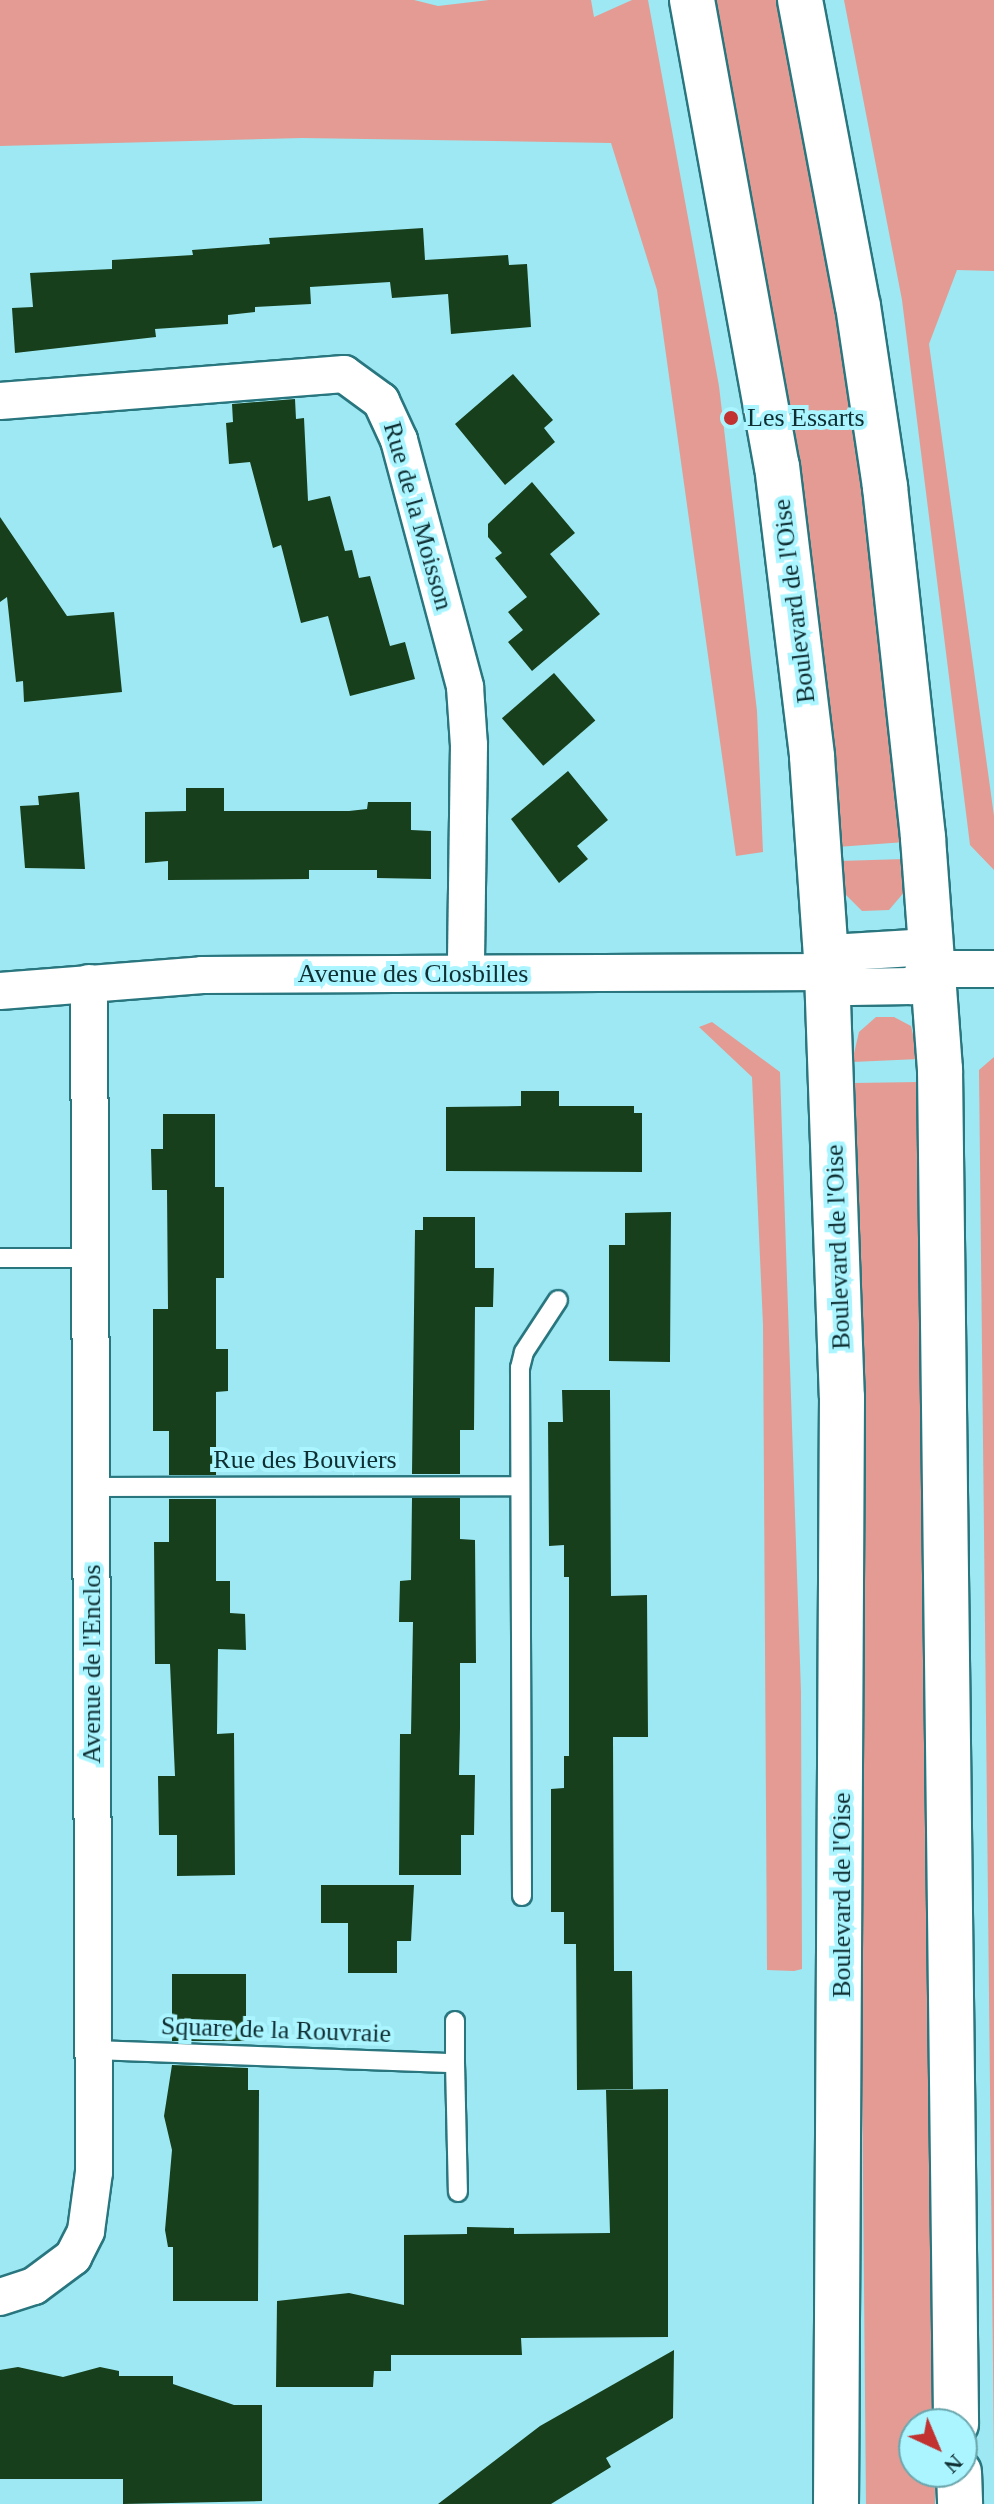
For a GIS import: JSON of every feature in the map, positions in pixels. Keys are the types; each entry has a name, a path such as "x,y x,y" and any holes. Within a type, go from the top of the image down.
{"main road":[{"name":"Boulevard de l'Oise","path":"692,0 777,466 812,757 827,972 842,1397 836,2504"},
{"path":"800,0 858,306 885,487 933,969 940,1069 956,2408"}],"street":[{"name":"Rue de la Moisson","path":"0,401 344,374 381,401 399,440 465,687 469,745 466,973"},
{"path":"827,972 850,987 911,986 933,969 994,969"},
{"name":"Avenue des Closbilles","path":"0,991 202,975 827,972"},
{"name":"Avenue de l'Enclos","path":"0,2297 53,2275 73,2257 86,2231 94,2172 89,983"}],"lane":[{"path":"0,1258 89,1258"},
{"path":"522,1896 520,1368 524,1352 558,1300"},
{"name":"Rue des Bouviers","path":"91,1487 520,1486"},
{"path":"455,2021 458,2192"},
{"name":"Square de la Rouvraie","path":"94,2050 455,2063"}],"shaded area":[{"path":"0,0 414,0 438,6 489,0 591,0 594,17 632,0 648,0 719,386 757,711 763,852 736,856 657,290 611,143 302,138 0,146"},
{"path":"709,0 780,0 816,177 866,485 905,842 837,847"},
{"path":"844,0 994,0 994,271 957,270 929,344 994,816 994,870 970,845 902,300"},
{"path":"906,859 906,890 889,910 862,911 846,895 839,861"},
{"path":"876,1017 894,1017 911,1026 919,1059 852,1062 859,1032"},
{"path":"712,1022 780,1072 801,1692 802,1969 794,1971 767,1970 763,1325 752,1077 699,1027"},
{"path":"994,1057 994,2457 979,1070"},
{"path":"920,1082 935,2408 898,2408 898,2488 935,2488 935,2504 866,2504 853,1083"}],"building":[{"path":"423,228 425,260 508,255 509,265 527,264 531,327 451,334 448,294 392,298 390,282 310,287 311,304 255,307 255,312 228,315 228,324 155,329 156,337 15,353 12,308 33,307 30,273 112,269 112,260 193,255 192,250 270,244 269,238"},
{"path":"513,374 553,420 544,428 555,442 505,485 455,424"},
{"path":"295,399 296,419 304,418 308,501 330,496 345,551 352,550 359,578 370,576 390,646 405,642 415,679 350,696 328,616 301,623 281,545 273,548 250,462 229,464 226,423 233,422 232,404"},
{"path":"532,482 575,533 550,554 600,614 532,671 508,642 523,630 508,612 527,597 495,558 502,553 488,537 488,524"},
{"path":"0,517 67,616 114,612 122,692 24,702 23,681 16,682 7,597 0,602"},
{"path":"554,673 595,721 543,766 502,718"},
{"path":"568,771 608,820 577,846 588,859 559,883 511,819"},
{"path":"186,788 224,788 224,811 349,811 367,809 368,802 411,802 411,830 431,831 431,879 377,878 377,870 309,870 309,879 168,880 168,861 145,863 145,812 186,811"},
{"path":"79,792 85,869 25,868 20,806 39,805 38,796"},
{"path":"521,1091 559,1091 559,1106 634,1106 634,1113 642,1113 642,1172 446,1171 446,1107 521,1106"},
{"path":"163,1114 215,1114 215,1187 224,1187 224,1278 216,1278 216,1349 228,1349 228,1391 216,1392 216,1475 169,1475 169,1431 153,1431 153,1309 168,1309 167,1190 152,1190 151,1149 163,1149"},
{"path":"671,1212 670,1362 609,1361 609,1245 625,1245 625,1213"},
{"path":"423,1217 475,1217 475,1268 494,1268 493,1307 475,1307 474,1430 460,1430 460,1474 412,1474 415,1230 423,1230"},
{"path":"562,1390 610,1390 611,1596 647,1595 648,1737 613,1737 614,1971 632,1971 633,2089 577,2090 576,1944 564,1944 564,1912 551,1912 551,1789 564,1788 564,1756 569,1756 569,1577 564,1577 564,1545 549,1546 548,1422 563,1422"},
{"path":"412,1498 460,1498 460,1539 475,1540 476,1663 460,1663 459,1775 475,1775 474,1835 461,1835 461,1875 399,1875 400,1734 411,1734 413,1622 399,1622 400,1581 411,1580"},
{"path":"169,1499 216,1499 216,1581 230,1581 230,1613 245,1614 246,1650 218,1649 217,1734 234,1733 235,1875 177,1876 177,1835 159,1835 158,1776 175,1776 170,1664 155,1664 154,1542 169,1542"},
{"path":"321,1885 414,1885 411,1941 397,1941 397,1973 348,1973 348,1923 321,1923"},
{"path":"172,1974 246,1974 246,2041 172,2041"},
{"path":"172,2065 248,2068 248,2090 259,2090 258,2301 173,2301 173,2247 168,2247 165,2230 172,2150 164,2116"},
{"path":"668,2089 668,2337 521,2338 522,2355 391,2355 391,2371 374,2371 373,2387 276,2387 277,2301 349,2293 404,2305 404,2235 467,2234 467,2227 514,2228 514,2234 610,2233 606,2090"},
{"path":"674,2350 673,2418 606,2458 611,2467 551,2504 438,2504 540,2426"},
{"path":"18,2367 63,2377 100,2367 119,2371 119,2376 173,2376 173,2384 234,2405 262,2405 262,2501 123,2504 123,2479 0,2479 0,2370"}],"place":[{"name":"Les Essarts","path":"731,418"}]}
